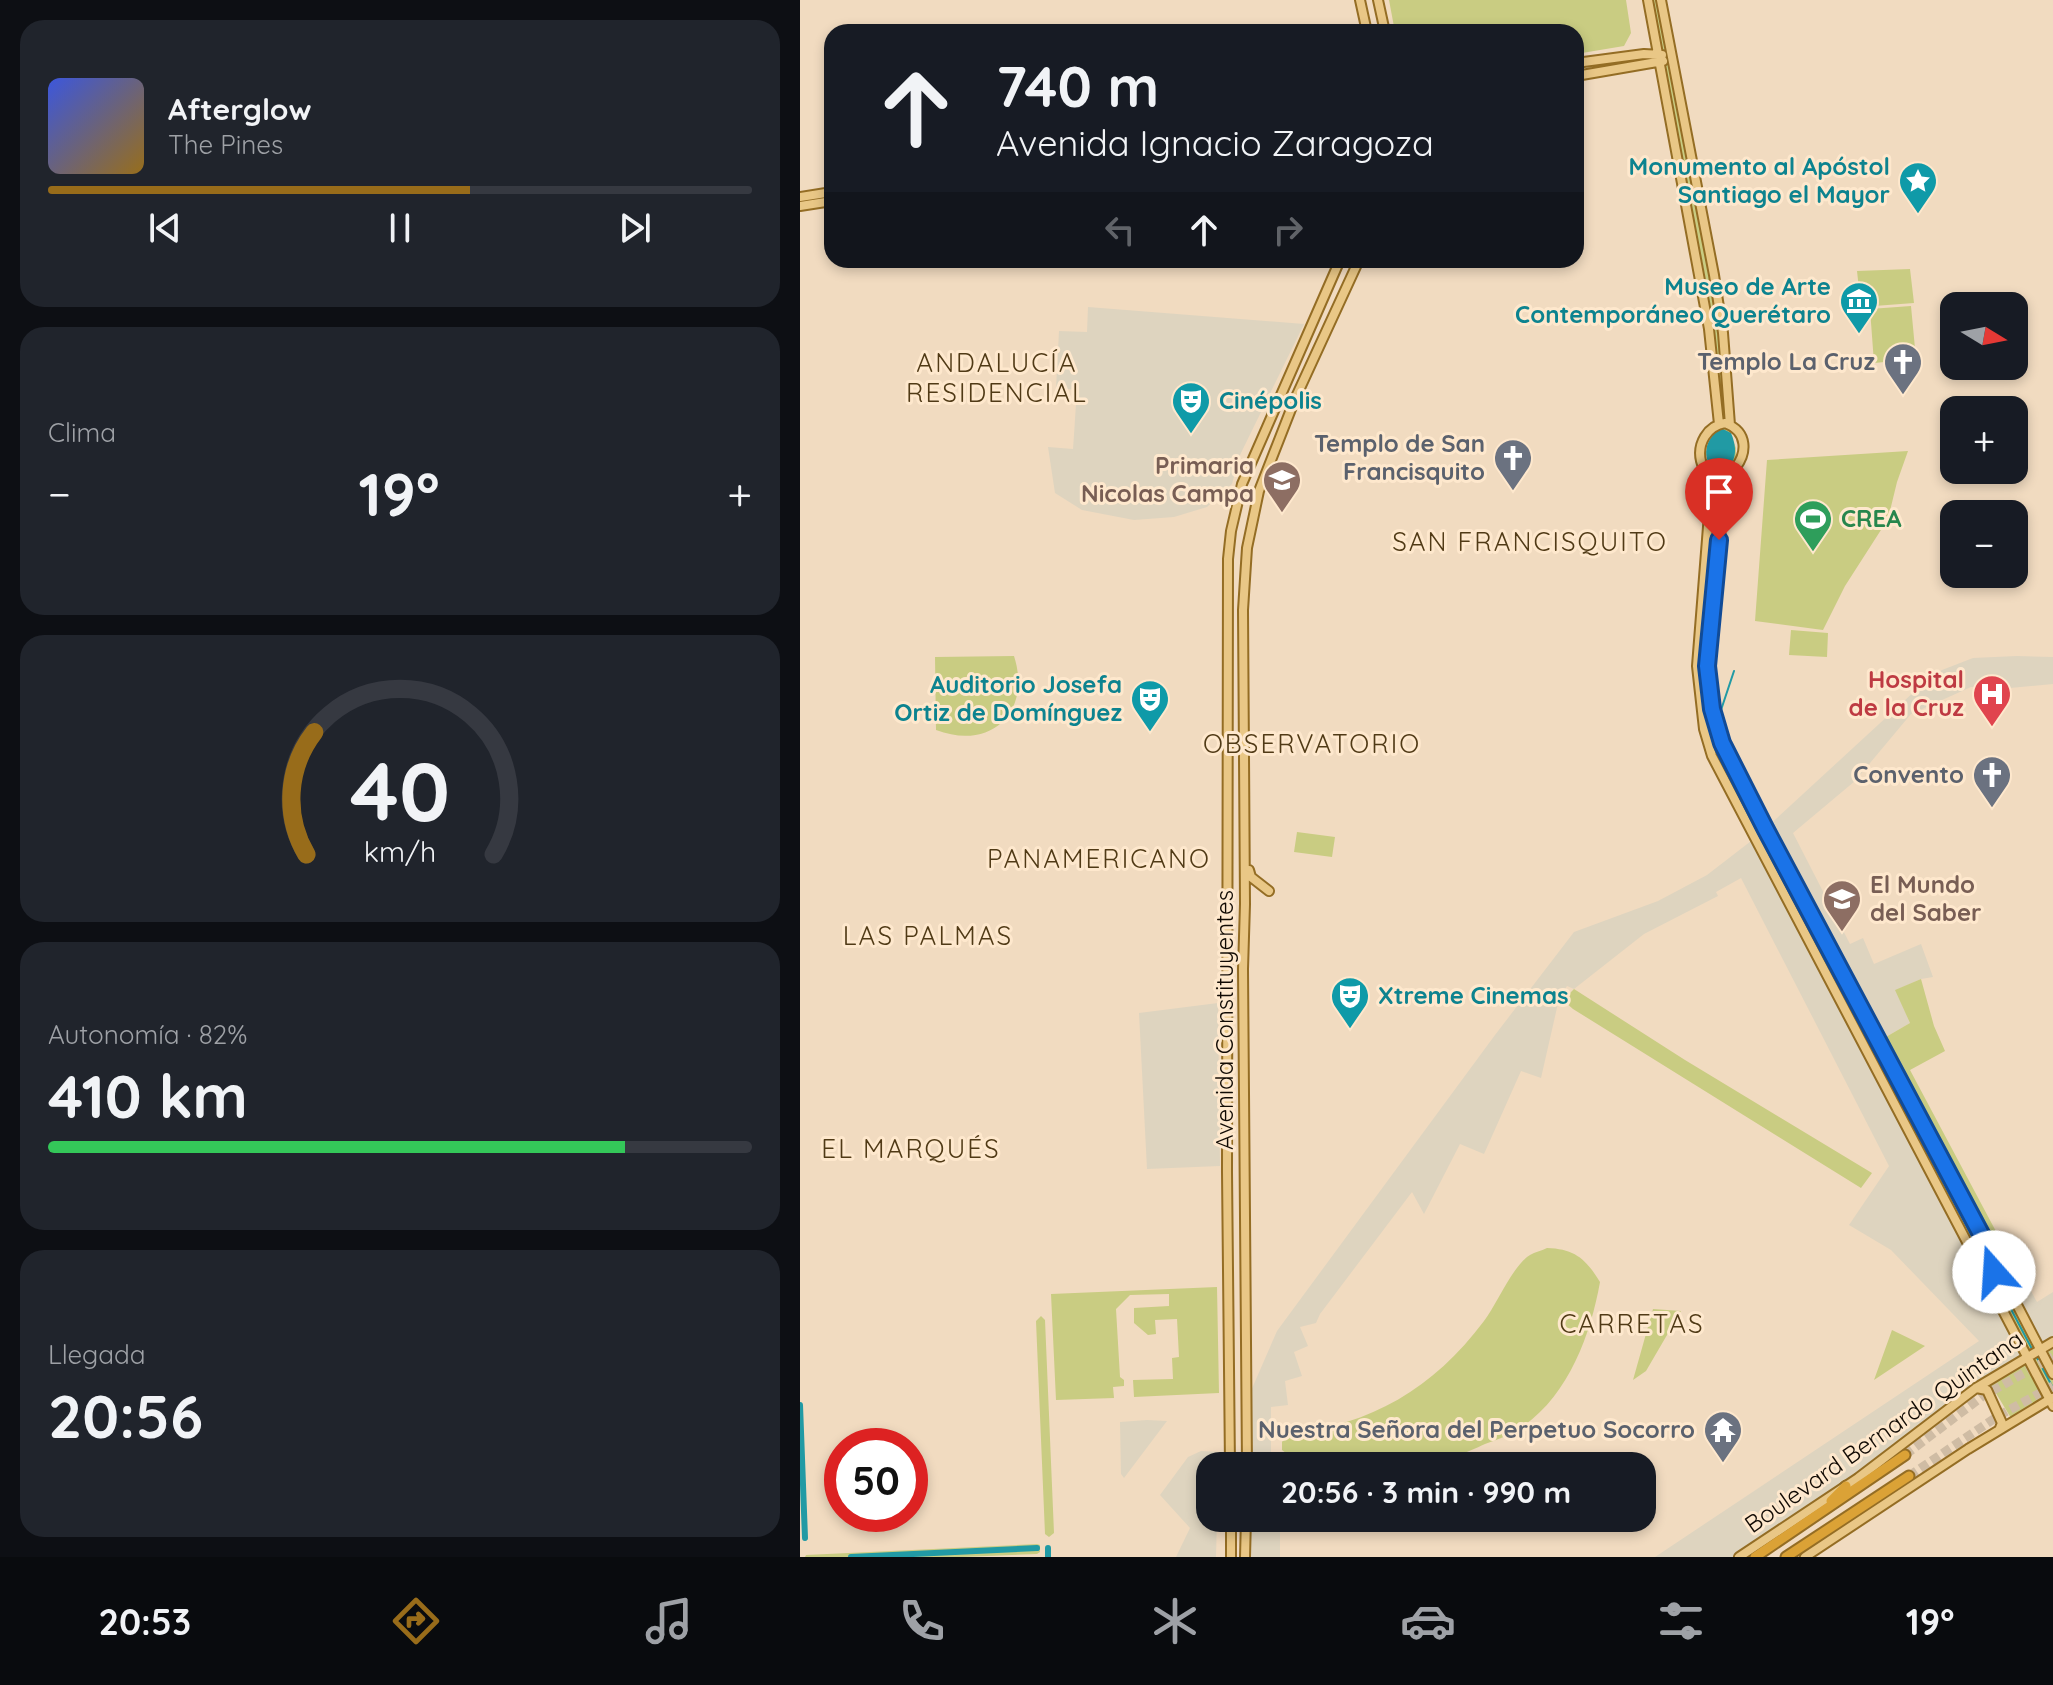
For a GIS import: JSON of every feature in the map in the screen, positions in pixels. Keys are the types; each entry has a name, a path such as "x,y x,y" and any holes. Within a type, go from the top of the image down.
{"highway":[{"name":"Boulevard Bernardo Quintana","path":"1752,1557 1905,1455"},
{"name":"Boulevard Bernardo Quintana","path":"1786,1557 1909,1476"},
{"path":"1752,1557 1829,1503 1846,1486"}],"main road":[{"path":"1360,0 1365,24"},
{"path":"1378,0 1383,24"},
{"path":"1648,0 1709,329 1719,424"},
{"path":"1661,0 1718,300 1730,425 1742,442 1743,452 1741,462 1726,477 1707,666 1712,709 1722,743 1762,824 2053,1374"},
{"path":"1584,74 1659,58"},
{"path":"1584,63 1672,58"},
{"path":"800,197 824,193"},
{"path":"800,206 824,202"},
{"name":"Avenida Constituyentes","path":"1230,1452 1228,559 1242,484 1336,268"},
{"name":"Avenida Constituyentes","path":"1247,1452 1243,610 1247,548 1264,477 1295,399 1355,268"},
{"path":"1730,425 1719,424 1710,429 1702,441 1700,452 1702,464 1712,476 1697,666 1704,729 1712,756 2052,1401 2000,1429 1805,1557"},
{"path":"1712,476 1726,477"},
{"path":"1755,838 1762,824"},
{"path":"1244,853 1251,877 1269,891"},
{"path":"1944,1197 1948,1191 1956,1190"},
{"path":"1985,1273 1994,1272 1998,1266"},
{"name":"Boulevard Bernardo Quintana","path":"1739,1557 1846,1486 1976,1388 2053,1342"},
{"path":"1976,1388 1987,1390 1997,1407 2002,1423 2000,1429"},
{"path":"1231,1532 1231,1557"},
{"path":"1245,1557 1246,1532"}],"shaded area":[{"path":"1088,307 1304,324 1240,455 1232,484 1207,507 1174,517 1134,520 1082,510 1055,493 1048,447 1073,449 1077,390 1056,388 1059,331 1087,332"},
{"path":"2053,657 2053,684 2010,688 1971,687 1911,714 1855,781 1793,833 1850,944 1863,938 1874,964 1921,944 1933,977 1896,990 1910,1023 1879,1041 1765,829 1929,678 1973,658"},
{"path":"1755,838 2029,1356 1739,1557 1655,1557 1979,1341 1891,1250 1849,1225 1889,1166 1741,878 1716,892 1718,896 1644,934 1574,989 1567,986 1559,999 1541,1078 1521,1071 1484,1154 1460,1144 1424,1214 1412,1192 1316,1323 1300,1327 1308,1346 1294,1352 1302,1376 1285,1381 1288,1405 1271,1407 1271,1452 1247,1452 1247,1400 1277,1331 1574,932 1658,901 1707,875"},
{"path":"1218,1003 1220,1166 1147,1169 1139,1013"},
{"path":"2027,1284 2037,1302 2053,1292 2053,1342 2040,1348 2012,1294"},
{"path":"1167,1421 1124,1478 1121,1474 1120,1422"},
{"path":"1196,1453 1196,1532 1217,1532 1216,1557 1176,1557 1190,1528 1160,1495 1188,1457"},
{"path":"1246,1532 1280,1532 1280,1557 1245,1557"}],"green space":[{"path":"1389,0 1626,0 1631,33 1624,46 1584,53 1584,24 1394,24"},
{"path":"1652,0 1658,0 1721,341 1728,428 1736,448 1736,457 1728,469 1706,686 1716,741 2042,1356 2053,1349 2053,1400 2011,1418 1991,1385 2035,1359 1743,811 1722,770 1707,726 1701,634 1715,480 1707,452 1710,441 1721,427 1708,292"},
{"path":"1910,269 1914,303 1861,307 1857,271"},
{"path":"1911,306 1916,359 1874,363 1870,309"},
{"name":"CREA","path":"1908,451 1888,519 1845,586 1823,630 1755,621 1767,460"},
{"path":"1791,630 1828,633 1827,657 1789,655"},
{"path":"1014,656 1018,676 1017,694 1012,710 1002,722 990,731 974,735 936,730 935,657"},
{"path":"1297,832 1335,837 1332,857 1294,852"},
{"path":"1921,979 1934,1026 1945,1051 1910,1070 2024,1284 2012,1294 1879,1041 1910,1023 1895,990"},
{"path":"1574,989 1872,1173 1861,1188 1573,1009 1565,1002"},
{"path":"1547,1248 1565,1250 1590,1267 1600,1282 1590,1325 1573,1367 1548,1404 1532,1419 1514,1432 1466,1452 1282,1450 1282,1442 1287,1435 1318,1430 1373,1412 1422,1384 1464,1345 1484,1321 1511,1276 1532,1254"},
{"path":"1217,1287 1219,1393 1134,1397 1133,1380 1173,1379 1172,1358 1179,1357 1177,1319 1155,1320 1156,1334 1148,1335 1134,1323 1134,1308 1169,1306 1169,1294 1130,1295 1116,1309 1120,1377 1124,1380 1124,1386 1113,1387 1114,1398 1056,1400 1051,1294"},
{"path":"1653,1309 1681,1311 1646,1371 1633,1380"},
{"path":"1041,1316 1045,1320 1054,1533 1049,1537 1045,1534 1036,1321"},
{"path":"1892,1330 1925,1346 1874,1380"},
{"path":"1040,1545 1040,1552 1037,1554 805,1557 806,1555"}],"water":[{"path":"1721,428 1731,433 1735,445 1733,460 1724,474 1715,473 1706,455 1708,443"}],"waterway":[{"path":"1718,719 1734,671"},
{"path":"1715,729 1711,738 2033,1351"},
{"path":"2036,1356 2053,1388"},
{"path":"800,1405 805,1538"},
{"path":"851,1557 1037,1548"},
{"path":"1048,1548 1048,1557"}],"tunnel":[{"path":"1905,1455 1983,1396 2053,1357"},
{"path":"1909,1476 1998,1416 2053,1386"}],"place":[{"name":"Monumento al Apóstol Santiago el Mayor","path":"1918,215"},
{"name":"Museo de Arte Contemporáneo Querétaro","path":"1859,335"},
{"name":"Templo La Cruz","path":"1903,396"},
{"name":"Cinépolis","path":"1191,435"},
{"name":"Templo de San Francisquito","path":"1513,492"},
{"name":"Primaria Nicolas Campa","path":"1282,514"},
{"name":"CREA","path":"1813,553"},
{"name":"Hospital de la Cruz","path":"1992,728"},
{"name":"Auditorio Josefa Ortiz de Domínguez","path":"1150,733"},
{"name":"Convento","path":"1992,809"},
{"name":"El Mundo del Saber","path":"1842,933"},
{"name":"Xtreme Cinemas","path":"1350,1030"},
{"name":"Nuestra Señora del Perpetuo Socorro","path":"1723,1464"}],"district":[{"name":"ANDALUCÍA RESIDENCIAL","path":"997,378"},
{"name":"SAN FRANCISQUITO","path":"1530,542"},
{"name":"OBSERVATORIO","path":"1312,744"},
{"name":"PANAMERICANO","path":"1099,859"},
{"name":"LAS PALMAS","path":"928,936"},
{"name":"EL MARQUÉS","path":"911,1149"},
{"name":"CARRETAS","path":"1632,1324"}],"route":[{"path":"1719,540 1707,666 1719,737 1762,824 1998,1266 1994,1272"}]}
